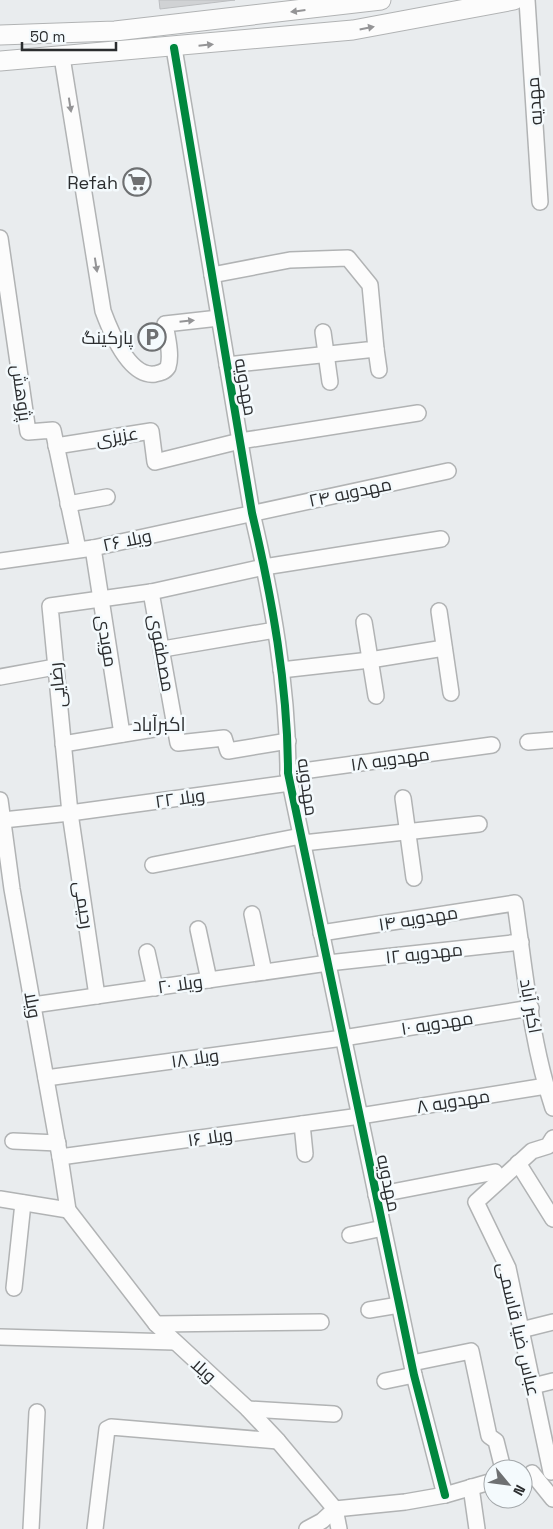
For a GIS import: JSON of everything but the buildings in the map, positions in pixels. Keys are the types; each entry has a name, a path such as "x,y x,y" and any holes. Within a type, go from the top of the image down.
{"main road":[{"path":"0,61 174,48 352,30 514,0"},
{"path":"0,34 115,32 371,1"}],"street":[{"name":"مهديه","path":"527,0 540,202"},
{"name":"مهدویه","path":"174,48 252,513 275,630 288,741 289,778 413,1369 445,1495"},
{"path":"62,57 103,311 115,343 134,366 151,375 162,373 167,369 169,360 165,324 220,318"},
{"name":"پژوهش","path":"0,238 28,432 53,430 68,504 85,549"},
{"path":"212,275 290,260 348,258 370,285 379,370"},
{"path":"323,332 330,382"},
{"path":"227,365 376,349"},
{"path":"240,441 418,413"},
{"name":"عزیزی","path":"56,446 151,431 155,462 240,441"},
{"name":"مهدویه ۲۴","path":"252,513 448,471"},
{"path":"68,504 107,497"},
{"name":"ویلا ۲۶","path":"0,561 85,549 252,513"},
{"name":"مصطفوی","path":"100,600 151,592 264,567 441,539"},
{"name":"مویدی","path":"85,549 100,600 122,734"},
{"name":"مصطفوی","path":"151,592 178,743 224,738 228,751 288,741"},
{"name":"رضایی","path":"70,813 50,606 100,600"},
{"path":"439,611 451,693"},
{"path":"364,622 376,696"},
{"path":"162,649 275,630"},
{"path":"281,670 370,660 444,648"},
{"path":"0,676 55,668"},
{"path":"63,744 154,729"},
{"path":"528,742 553,740"},
{"name":"مهدویه ۱۸","path":"289,778 492,745"},
{"name":"ویلا ۲۲","path":"3,820 70,813 289,778"},
{"path":"403,798 414,878"},
{"name":"ویلا","path":"0,800 3,820 6,888 33,1005 68,1210 156,1324 248,1409 278,1441 335,1509 339,1529"},
{"name":"رحیمی","path":"70,813 97,996"},
{"path":"152,864 302,840 479,824"},
{"name":"مهدویه ۱۴","path":"321,933 515,903"},
{"name":"اکبر آباد","path":"515,903 531,1008 546,1086 553,1108"},
{"path":"252,914 264,972"},
{"path":"198,929 210,980"},
{"name":"مهدویه ۱۲","path":"328,963 521,942"},
{"path":"147,952 155,988"},
{"name":"ویلا ۲۰","path":"33,1005 328,963"},
{"name":"مهدویه ۱۰","path":"343,1038 531,1008"},
{"name":"ویلا ۱۸","path":"46,1078 343,1038"},
{"name":"مهدویه ۸","path":"360,1116 546,1086"},
{"name":"ویلا ۱۶","path":"13,1141 59,1150 360,1116"},
{"path":"302,1124 305,1154"},
{"name":"عباس ضیا قاسمی","path":"552,1472 508,1268 476,1202 532,1151 548,1146 553,1138"},
{"path":"518,1163 553,1218"},
{"path":"376,1196 496,1172 500,1179"},
{"path":"0,1199 68,1210"},
{"path":"14,1288 23,1203"},
{"path":"350,1235 383,1228"},
{"path":"369,1310 399,1304"},
{"path":"156,1324 321,1322"},
{"path":"521,1330 553,1322"},
{"path":"0,1337 174,1342"},
{"path":"385,1381 413,1369 471,1351 489,1436 496,1441 500,1459"},
{"path":"533,1386 553,1381"},
{"path":"248,1409 334,1414"},
{"path":"31,1529 38,1412"},
{"path":"95,1529 105,1433 110,1427 278,1441"},
{"path":"533,1474 552,1472"},
{"path":"533,1479 553,1499"},
{"path":"307,1529 322,1521 335,1509 405,1502 445,1495 483,1484"},
{"path":"471,1487 478,1529"}],"cycle path":[{"path":"174,48 252,513 278,642 285,708 288,773 414,1375 445,1495"}],"place":[{"name":"Refah","path":"137,182"},
{"name":"پارکینگ","path":"152,337"}],"district":[{"name":"اکبرآباد","path":"159,724"}]}
